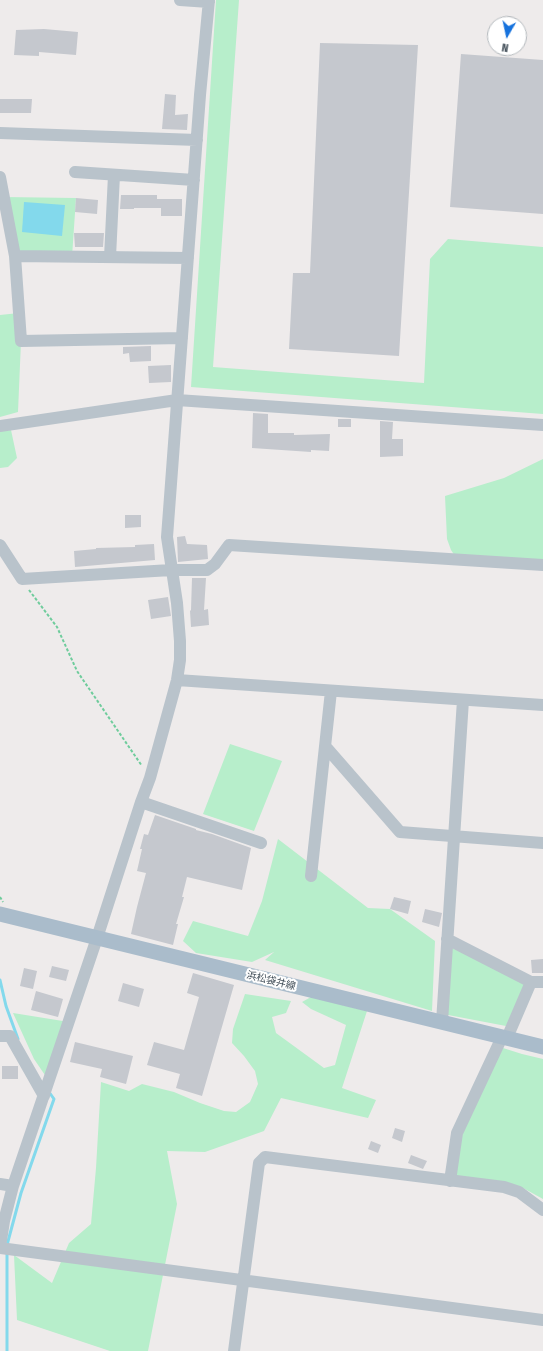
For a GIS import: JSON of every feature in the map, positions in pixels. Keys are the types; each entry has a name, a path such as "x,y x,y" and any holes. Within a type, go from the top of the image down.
{"main road":[{"name":"浜松袋井線","path":"0,914 543,1047"}],"street":[{"path":"180,0 209,1 167,537 177,603 180,660 177,680 150,778 13,1186 4,1221 0,1247 543,1320"},
{"path":"0,133 197,140"},
{"path":"75,172 194,180"},
{"path":"110,257 114,175"},
{"path":"0,177 15,256 21,341 182,338"},
{"path":"15,256 188,258"},
{"path":"0,426 177,400 543,425"},
{"path":"0,544 22,579 171,570 206,570 215,564 229,545 543,565"},
{"path":"177,680 543,705"},
{"path":"311,876 331,691"},
{"path":"442,1022 463,700"},
{"path":"325,746 400,832 543,843"},
{"path":"141,802 261,843"},
{"path":"448,939 537,982 504,1037 457,1133 450,1181"},
{"path":"0,1036 10,1036 44,1096"},
{"path":"234,1351 259,1164 265,1157 504,1188 519,1192 543,1210"},
{"path":"0,1184 13,1186"}],"path":[{"path":"22,579 57,627 77,671 150,778"}],"green space":[{"path":"216,0 239,0 213,367 424,383 430,259 448,239 543,247 543,414 191,387"},
{"path":"4,197 76,198 72,257 15,256"},
{"path":"19,313 21,341 18,412 0,417 0,315"},
{"path":"11,430 17,458 8,467 0,468 0,431"},
{"path":"543,459 543,562 455,556 447,539 445,496 504,478"},
{"path":"230,744 282,761 254,831 203,814"},
{"path":"278,839 368,908 390,909 435,941 432,1011 265,960 274,952 252,962 196,953 183,941 193,921 248,936 262,901"},
{"path":"447,946 531,982 506,1026 443,1014"},
{"path":"245,994 291,1001 286,1013 272,1017 276,1033 324,1068 335,1065 346,1025 311,1009 302,1002 311,997 367,1011 342,1088 376,1100 368,1118 281,1098 264,1131 205,1152 167,1151 177,1204 148,1351 110,1351 17,1320 14,1255 52,1283 69,1243 91,1224 101,1082 129,1091 142,1084 174,1092 224,1111 236,1112 250,1102 258,1084 255,1071 232,1043 233,1029"},
{"path":"13,1013 69,1022 49,1081 34,1059"},
{"path":"503,1048 543,1059 543,1199 523,1188 453,1176 461,1130"}],"water":[{"path":"24,202 65,205 62,236 22,232"}],"building":[{"path":"44,29 78,32 76,55 39,52 39,56 14,55 16,30"},
{"path":"320,43 418,45 399,356 289,349 293,273 310,273"},
{"path":"461,54 543,60 543,214 450,207"},
{"path":"165,94 176,95 175,115 188,114 187,130 162,129"},
{"path":"0,99 32,99 31,113 0,113"},
{"path":"121,195 157,195 157,199 182,199 182,216 161,216 161,208 120,209"},
{"path":"76,198 98,200 97,214 75,212"},
{"path":"74,233 104,233 103,247 75,247"},
{"path":"151,346 151,361 130,362 129,353 123,354 123,347"},
{"path":"171,365 171,382 149,383 148,366"},
{"path":"253,413 268,414 268,433 294,433 294,435 330,434 329,451 311,450 311,452 252,448"},
{"path":"338,419 351,419 351,427 338,427"},
{"path":"380,421 393,422 392,439 403,439 403,456 380,457"},
{"path":"125,515 141,515 141,527 125,528"},
{"path":"185,536 187,544 207,545 208,559 178,562 177,537"},
{"path":"154,544 155,560 75,567 74,551 96,548 135,547 135,545"},
{"path":"192,578 206,578 204,610 208,609 209,625 191,627 190,611"},
{"path":"168,597 171,616 151,619 148,600"},
{"path":"155,815 251,848 242,890 187,877 182,897 184,897 176,924 178,924 173,945 131,934 146,873 137,871 142,849 140,849 144,834 148,835"},
{"path":"394,897 411,901 408,914 390,909"},
{"path":"425,909 442,913 439,927 422,922"},
{"path":"543,959 543,973 532,973 531,960"},
{"path":"52,966 69,970 66,981 49,977"},
{"path":"24,968 37,971 33,989 20,986"},
{"path":"193,973 234,985 202,1096 176,1088 180,1074 147,1065 154,1042 184,1050 199,997 187,993"},
{"path":"123,983 144,989 139,1007 118,1001"},
{"path":"36,991 63,999 58,1017 31,1010"},
{"path":"75,1042 133,1056 126,1084 100,1077 102,1069 70,1062"},
{"path":"2,1066 18,1066 18,1079 2,1079"},
{"path":"395,1128 405,1131 402,1142 392,1138"},
{"path":"371,1141 381,1145 378,1153 368,1149"},
{"path":"411,1155 427,1161 423,1169 408,1163"}],"waterway":[{"path":"0,980 6,1006 18,1039"},
{"path":"7,1245 21,1193 54,1099 49,1092"},
{"path":"7,1251 7,1351"}]}
